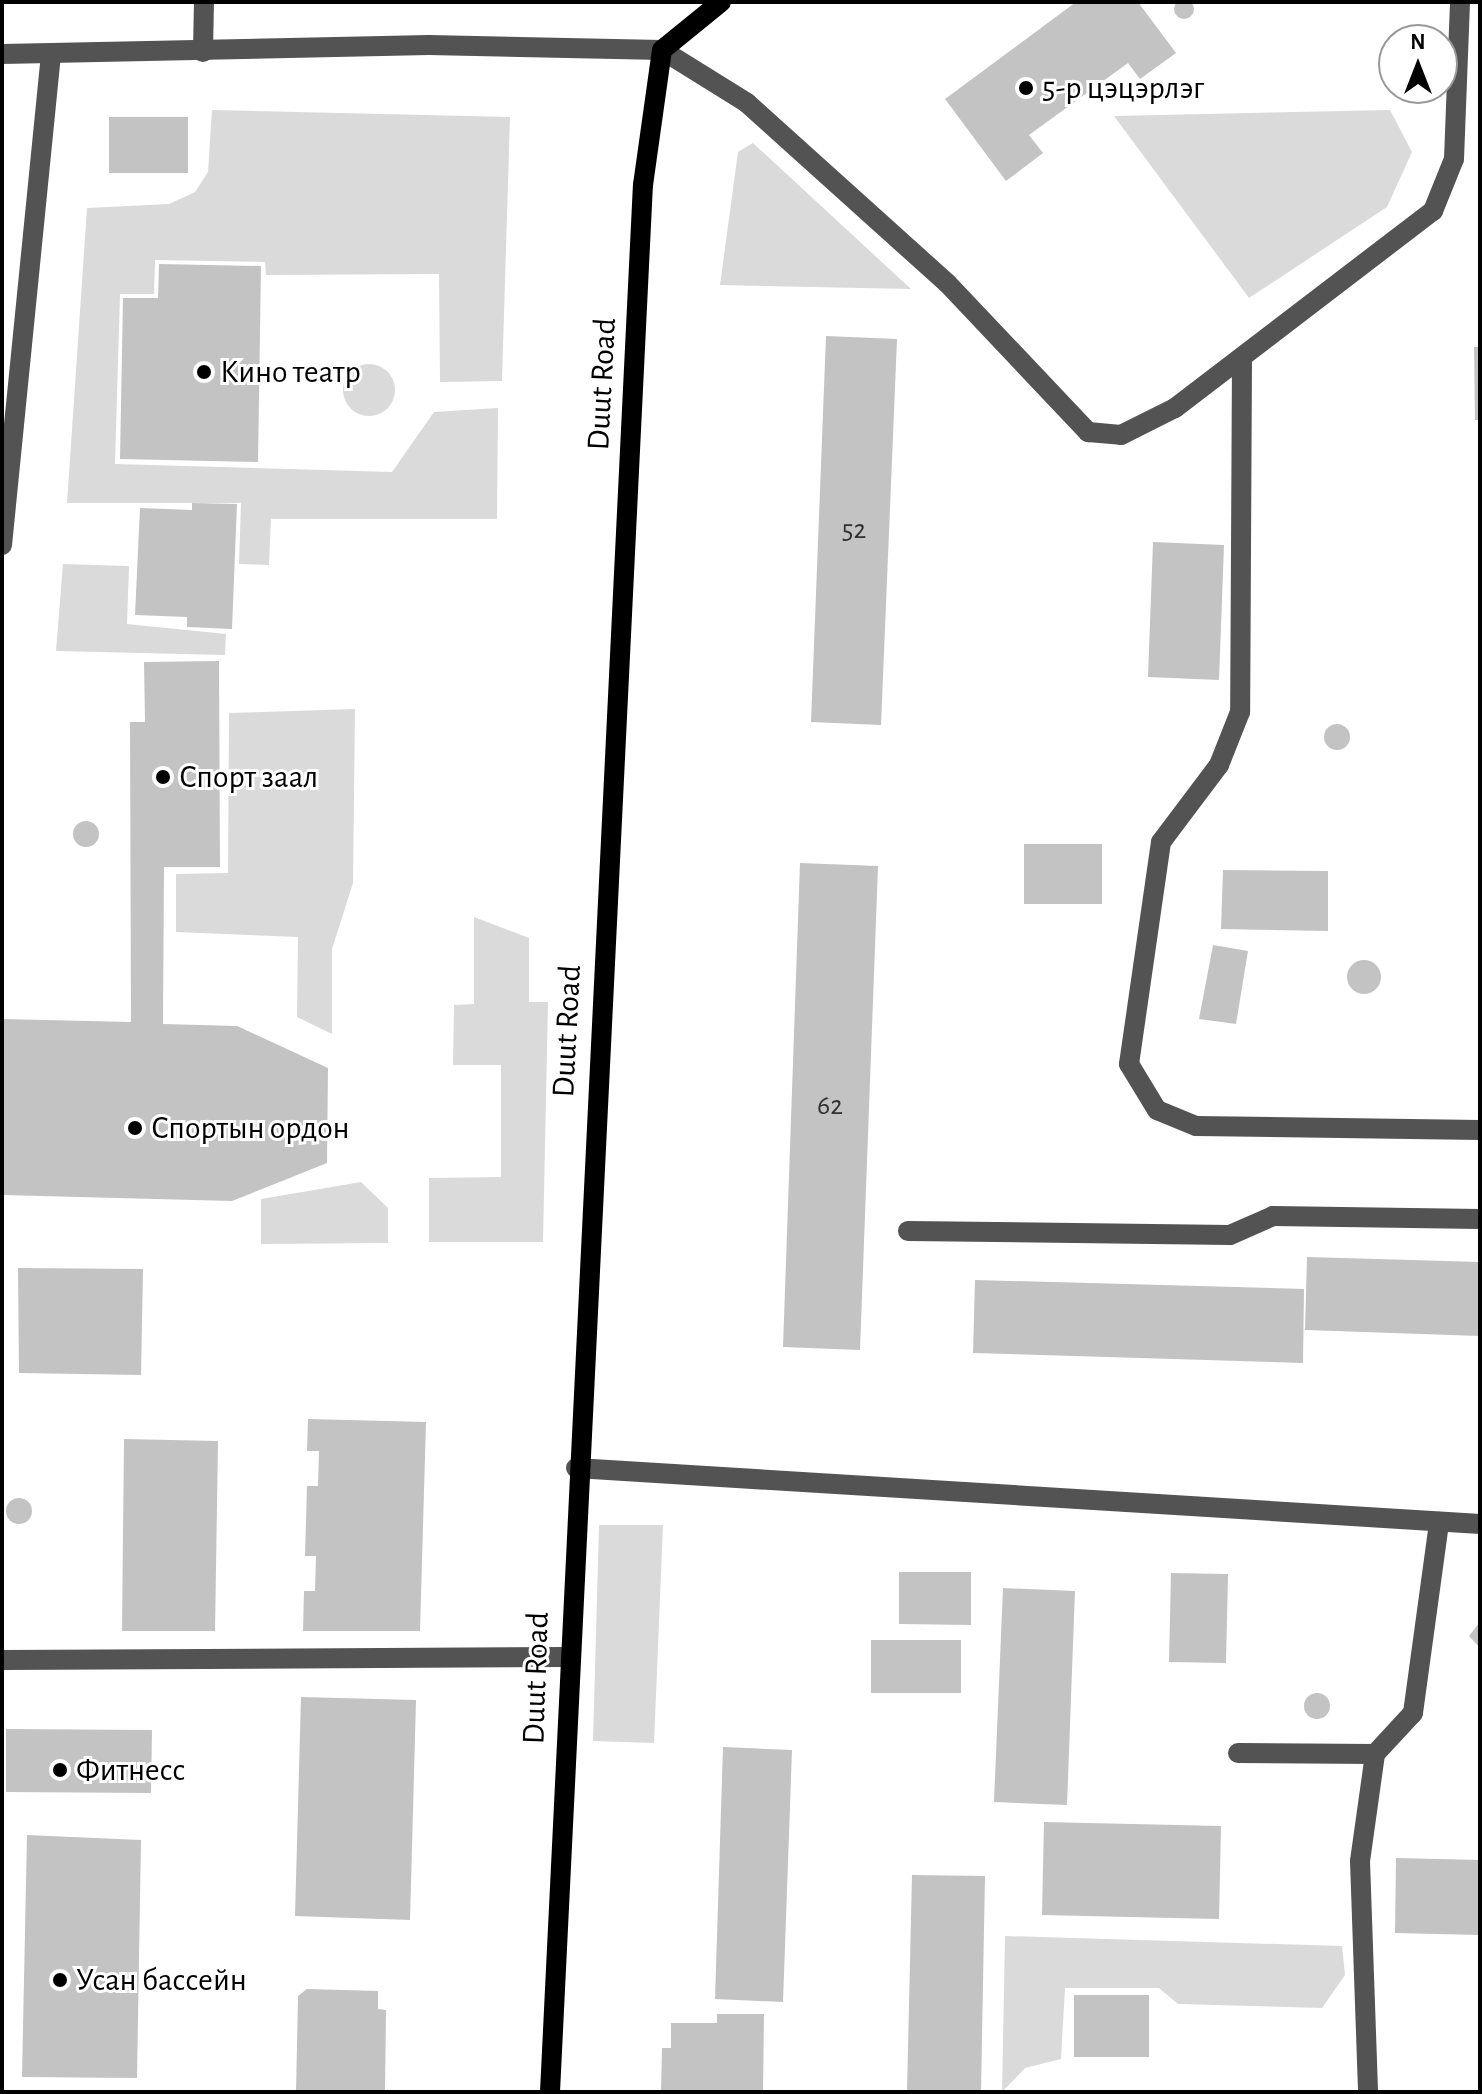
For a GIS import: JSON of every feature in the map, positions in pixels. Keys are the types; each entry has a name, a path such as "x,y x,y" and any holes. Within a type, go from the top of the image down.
{"main road":[{"path":"662,50 721,2"},
{"name":"Duut Road","path":"550,2092 566,1657 643,185 662,50"}],"street":[{"path":"203,52 204,2"},
{"path":"2,54 429,45 662,50 747,103 948,284 1088,432 1121,435 1175,408 1433,211 1454,159 1460,2"},
{"path":"2,545 51,54"},
{"path":"1242,358 1240,712 1219,765 1161,842 1129,1064 1157,1110 1196,1126 1480,1130"},
{"path":"908,1231 1230,1235 1273,1216 1480,1219"},
{"path":"576,1468 1480,1524"},
{"path":"1368,2090 1360,1861 1375,1754 1413,1713 1439,1522"},
{"path":"2,1660 566,1657"},
{"path":"1238,1753 1375,1754"}],"shaded area":[{"path":"212,110 510,117 502,381 440,382 439,274 266,275 265,262 155,260 154,294 120,294 115,464 392,472 434,412 498,408 497,519 271,519 269,565 239,564 241,503 67,503 87,208 169,204 195,192 208,172"},
{"path":"1390,110 1412,152 1387,207 1249,298 1114,116"},
{"path":"753,143 911,289 720,285 738,152"},
{"path":"369,364 387,372 395,390 387,408 369,416 351,408 343,390 351,372"},
{"path":"63,564 129,566 127,624 226,634 225,655 56,651"},
{"path":"355,709 353,883 332,949 332,1034 297,1017 298,937 176,932 176,874 228,873 229,713"},
{"path":"474,917 529,938 529,1002 548,1002 543,1242 429,1242 429,1178 501,1177 501,1065 453,1065 454,1005 474,1004"},
{"path":"361,1182 388,1208 388,1243 261,1244 261,1199"},
{"path":"599,1525 663,1525 654,1743 593,1741"},
{"path":"1005,1936 1342,1946 1345,1975 1322,2008 1178,2004 1159,1988 1065,1988 1061,2059 1025,2068 1002,2092"}],"building":[{"path":"1180,-1 1188,-1 1194,9 1188,19 1180,19 1174,13 1174,5"},
{"name":"5-р цэцэрлэг","path":"1076,2 1138,2 1176,53 1140,79 1128,63 1029,135 1043,153 1006,181 945,99"},
{"path":"109,117 188,117 188,173 109,173"},
{"path":"159,264 261,266 258,462 120,459 123,298 158,298"},
{"path":"826,336 897,339 881,725 811,722"},
{"path":"1474,347 1480,347 1480,420 1475,420"},
{"path":"192,503 237,504 232,629 187,627 187,617 135,615 140,508 192,510"},
{"path":"1153,542 1224,545 1219,680 1148,677"},
{"path":"219,661 220,867 164,867 163,1024 237,1026 328,1068 327,1163 232,1201 2,1195 2,1019 131,1022 130,722 145,722 144,662"},
{"path":"1337,724 1346,728 1350,737 1346,746 1337,750 1328,746 1324,737 1328,728"},
{"path":"86,821 95,825 99,834 95,843 86,847 77,843 73,834 77,825"},
{"path":"1024,844 1102,844 1102,904 1024,904"},
{"path":"800,863 878,866 860,1350 783,1347"},
{"path":"1223,870 1328,871 1328,931 1221,929"},
{"path":"1213,945 1248,951 1236,1024 1199,1019"},
{"path":"1364,960 1376,965 1381,977 1376,989 1364,994 1352,989 1347,977 1352,965"},
{"path":"1307,1257 1480,1262 1480,1336 1305,1330"},
{"path":"18,1268 143,1269 141,1375 19,1373"},
{"path":"975,1280 1304,1289 1303,1363 973,1353"},
{"path":"308,1419 426,1422 420,1631 303,1631 304,1591 315,1591 316,1556 305,1556 307,1486 318,1486 319,1451 307,1451"},
{"path":"124,1439 218,1441 215,1631 122,1631"},
{"path":"19,1498 28,1502 32,1511 28,1520 19,1524 10,1520 6,1511 10,1502"},
{"path":"899,1572 971,1572 971,1625 899,1624"},
{"path":"1171,1573 1228,1574 1226,1663 1169,1662"},
{"path":"1003,1588 1075,1591 1067,1805 994,1802"},
{"path":"1480,1622 1480,1648 1469,1636"},
{"path":"871,1640 961,1640 961,1693 871,1693"},
{"path":"1317,1693 1326,1697 1330,1706 1326,1715 1317,1719 1308,1715 1304,1706 1308,1697"},
{"path":"301,1697 416,1700 410,1920 295,1916"},
{"path":"6,1729 152,1730 151,1793 6,1792"},
{"path":"723,1747 792,1750 783,2002 715,1999"},
{"path":"1044,1822 1221,1826 1219,1919 1042,1915"},
{"path":"27,1835 141,1840 137,2078 22,2077"},
{"path":"1396,1858 1480,1860 1480,1935 1395,1933"},
{"path":"912,1875 985,1876 981,2092 907,2092"},
{"path":"307,1989 378,1991 378,2009 386,2010 385,2092 296,2092 298,1996"},
{"path":"1074,1995 1149,1995 1149,2057 1074,2057"},
{"path":"717,2014 764,2014 763,2092 661,2092 662,2048 671,2048 671,2023 717,2023"}],"place":[{"name":"5-р цэцэрлэг","path":"1026,88"},
{"name":"Кино театр","path":"204,372"},
{"name":"Спорт заал","path":"163,777"},
{"name":"Спортын ордон","path":"135,1128"},
{"name":"Фитнесс","path":"60,1770"},
{"name":"Усан бассейн","path":"60,1980"}]}
